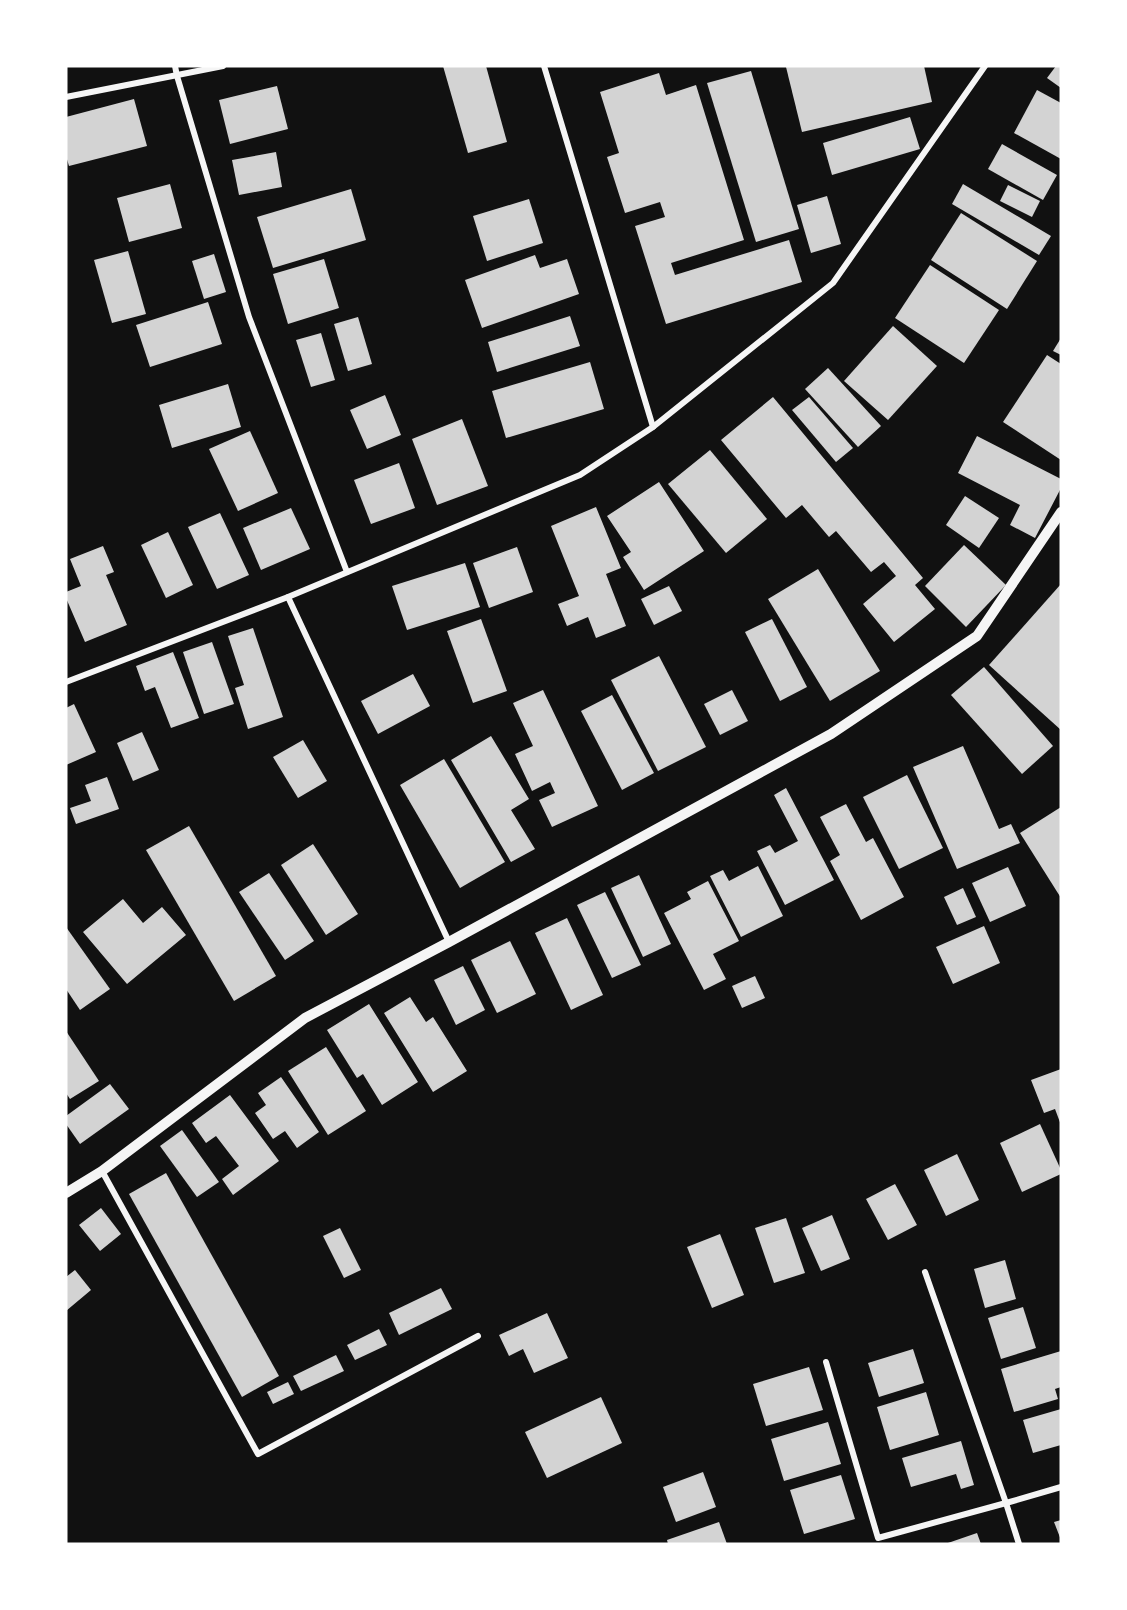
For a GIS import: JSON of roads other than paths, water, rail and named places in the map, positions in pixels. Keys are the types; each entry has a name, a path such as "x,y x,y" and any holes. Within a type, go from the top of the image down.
{"street":[{"path":"176,66 177,76 249,317 347,572"},
{"path":"66,97 223,66"},
{"path":"544,66 653,427"},
{"path":"66,682 288,597 580,475 653,427 833,283 985,66"},
{"path":"66,1193 102,1170 305,1018 831,734 977,636 1061,512"},
{"path":"288,597 449,942"},
{"path":"102,1170 258,1454 478,1336"},
{"path":"925,1272 1019,1544"},
{"path":"826,1362 878,1538 1061,1487"}]}
